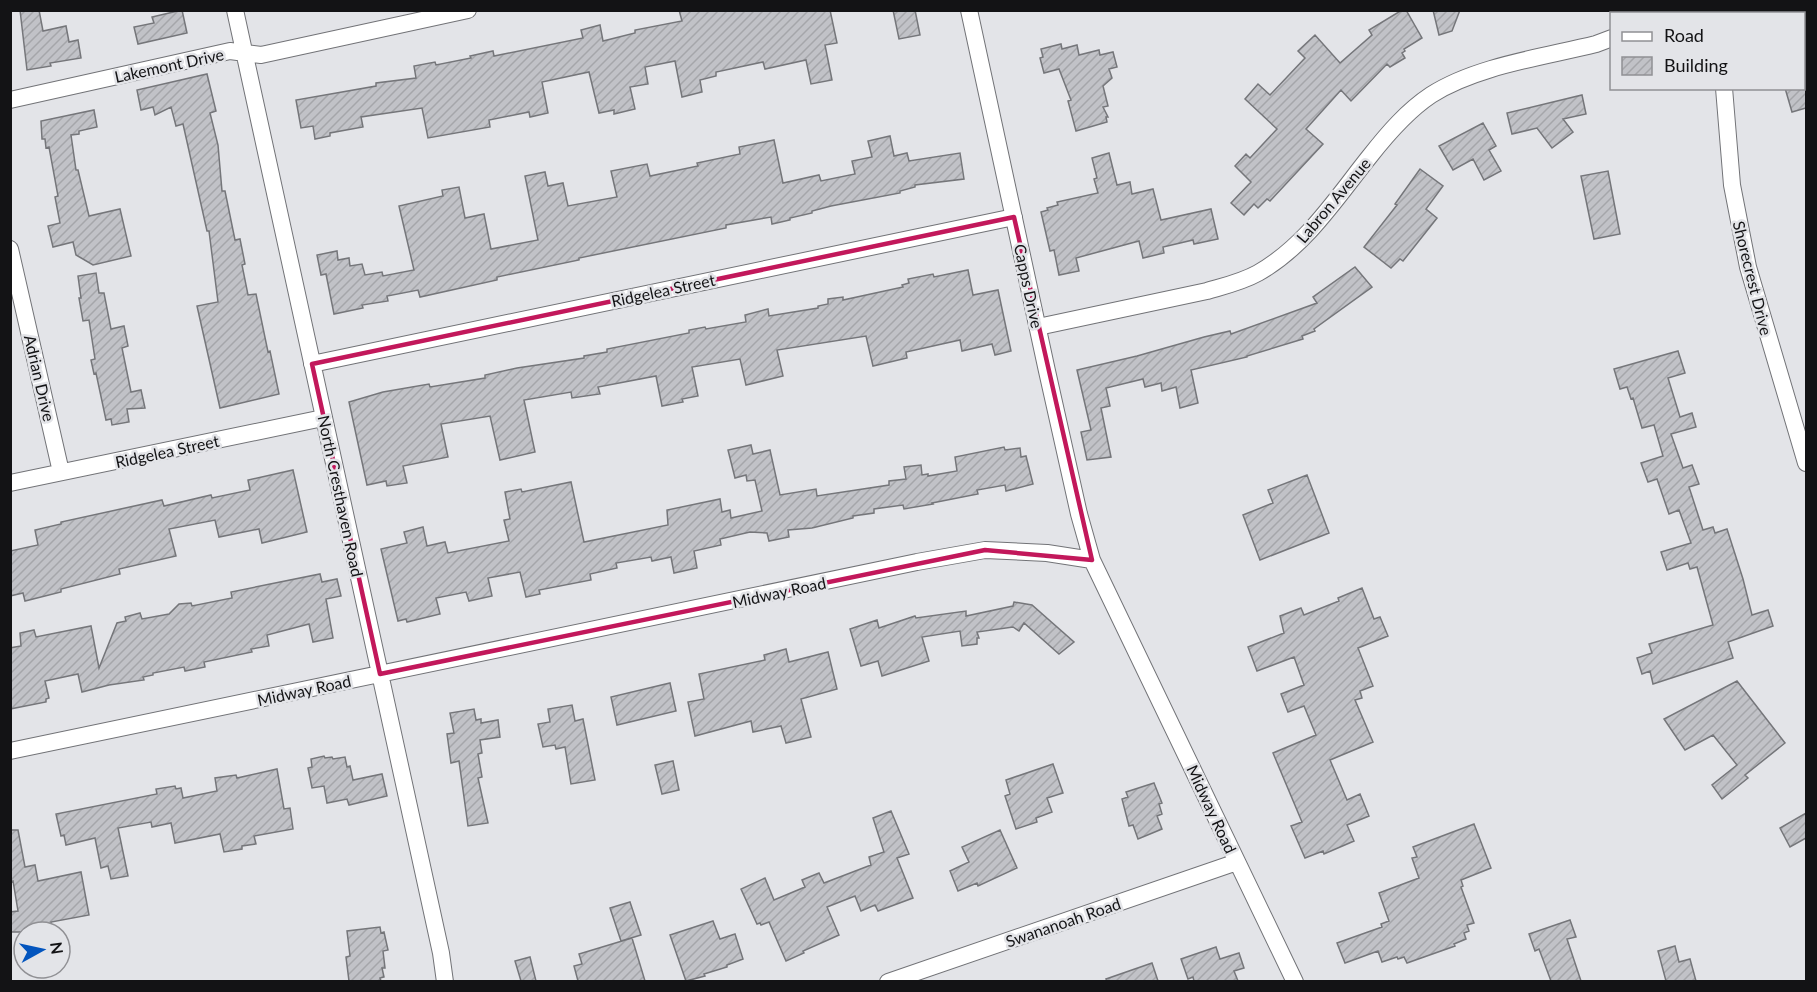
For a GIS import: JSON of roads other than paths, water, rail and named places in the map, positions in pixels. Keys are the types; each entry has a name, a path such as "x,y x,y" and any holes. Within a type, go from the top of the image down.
{"street":[{"name":"North Cresthaven Road","path":"235,10 441,953 445,981"},
{"name":"Lakemont Drive","path":"10,100 230,51 261,55 468,10"},
{"name":"Capps Drive","path":"969,10 1079,514 1092,560"},
{"name":"Labron Avenue","path":"1038,327 1215,289 1258,273 1285,255 1306,236 1389,132 1431,95 1459,80 1484,71 1596,44 1610,38"},
{"name":"Shorecrest Drive","path":"1724,90 1732,185 1748,267 1806,463"},
{"name":"Ridgelea Street","path":"312,364 1014,217"},
{"name":"Adrian Drive","path":"10,249 61,472"},
{"name":"Ridgelea Street","path":"10,483 323,418"},
{"name":"Midway Road","path":"10,751 917,562 985,550 1047,553 1092,560 1295,981"},
{"name":"Swananoah Road","path":"888,981 1237,862"}]}
